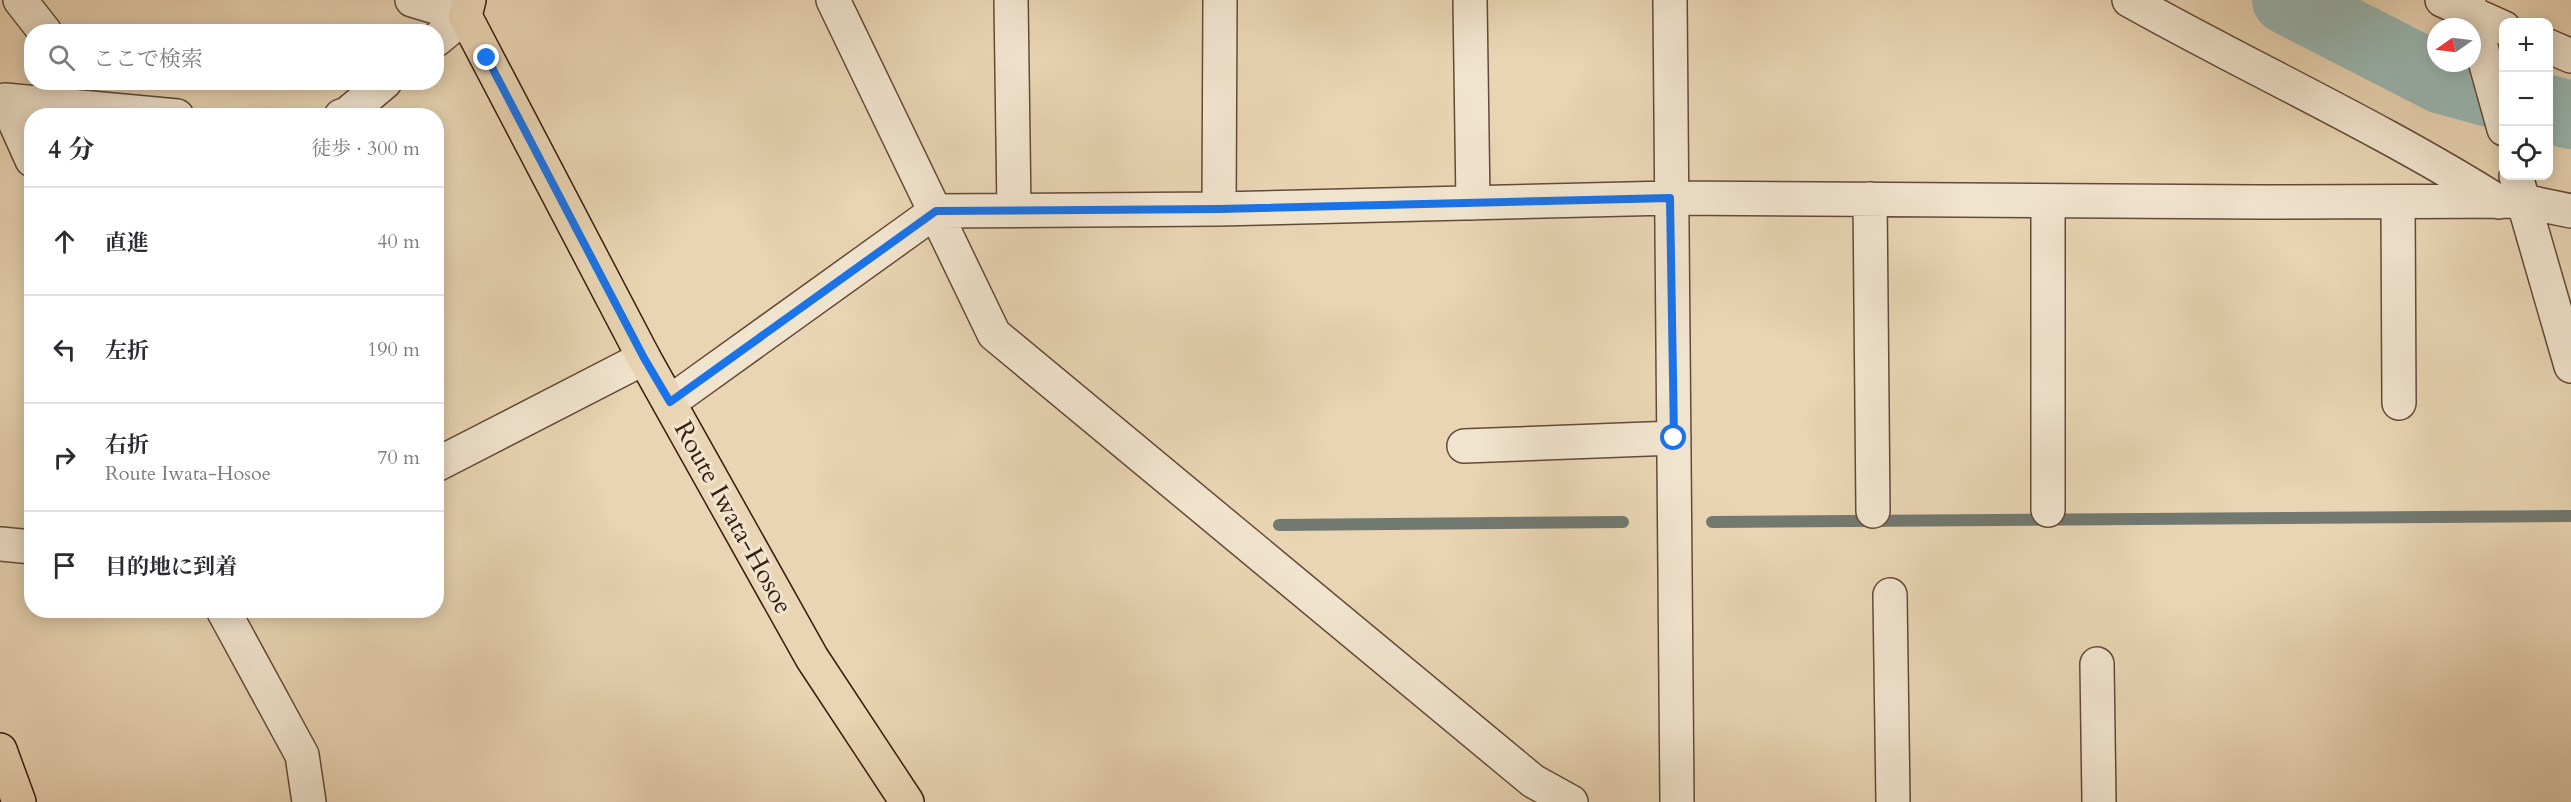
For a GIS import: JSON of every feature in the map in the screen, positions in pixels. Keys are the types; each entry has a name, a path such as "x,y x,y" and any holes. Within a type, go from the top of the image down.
{"main road":[{"name":"Route Iwata-Hosoe","path":"467,8 644,358 812,658 907,802"},
{"path":"0,750 19,802"}],"street":[{"path":"20,0 39,24"},
{"path":"412,0 467,8"},
{"path":"833,0 994,334 1533,782 1571,802"},
{"path":"1011,0 1014,210"},
{"path":"1219,209 1220,0"},
{"path":"1470,0 1473,203"},
{"path":"1670,0 1677,802"},
{"path":"2129,0 2224,53 2428,157 2571,211"},
{"path":"2442,0 2478,18"},
{"path":"444,32 467,8"},
{"path":"2481,24 2503,126"},
{"path":"2553,48 2571,56"},
{"path":"90,90 104,108"},
{"path":"354,108 376,90"},
{"path":"3,101 92,108"},
{"path":"3,101 24,144"},
{"path":"670,402 936,211 1219,209 1670,198 2398,202 2514,190"},
{"path":"2514,190 2571,366"},
{"path":"1870,199 1873,512"},
{"path":"2048,201 2048,510"},
{"path":"2398,202 2399,403"},
{"path":"444,461 644,358"},
{"path":"1464,446 1674,438"},
{"path":"0,544 24,546"},
{"path":"1890,595 1893,802"},
{"path":"227,618 302,755 309,802"},
{"path":"2097,664 2098,802"}],"waterway":[{"path":"2286,0 2442,80 2499,96"},
{"path":"2553,110 2571,115"},
{"path":"1712,522 2571,516"},
{"path":"1279,525 1623,522"}],"route":[{"path":"487,58 644,358 670,402 936,211 1219,209 1670,198 1674,438"}]}
